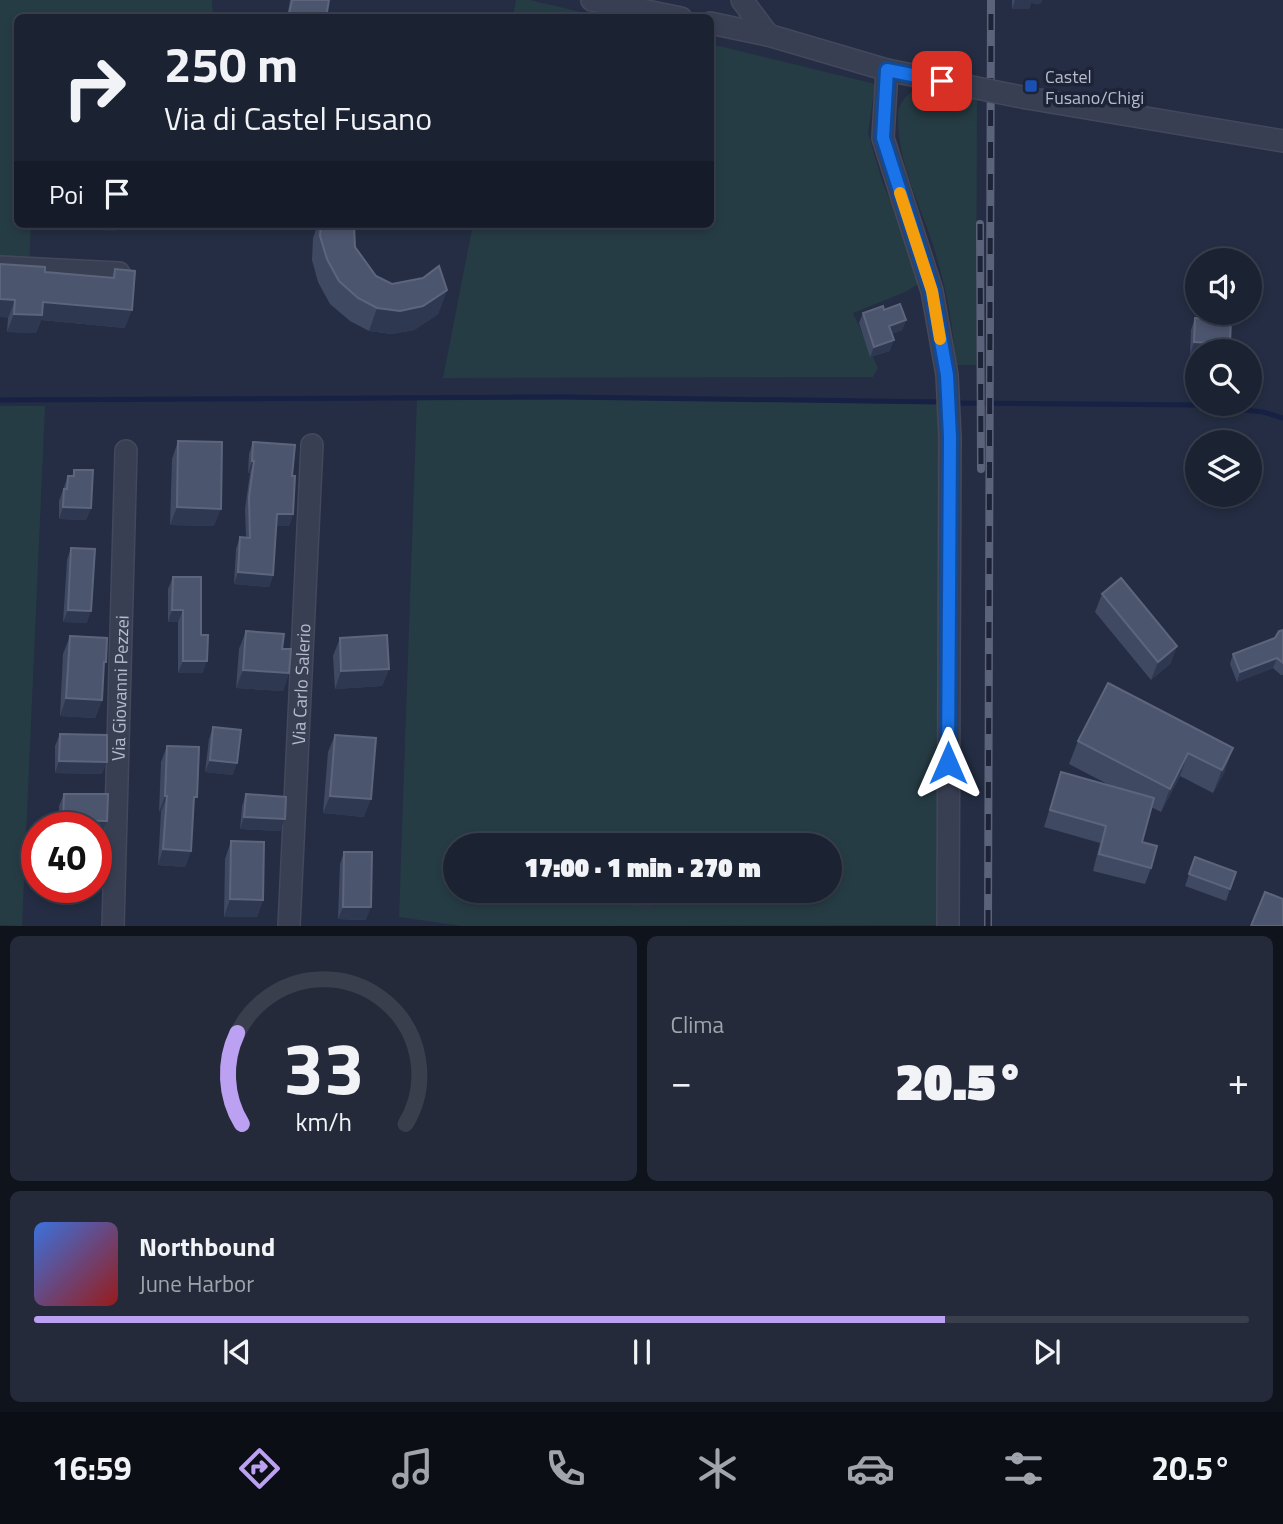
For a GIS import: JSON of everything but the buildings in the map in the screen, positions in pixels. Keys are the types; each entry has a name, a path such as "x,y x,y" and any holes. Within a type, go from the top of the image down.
{"street":[{"path":"592,0 661,14"},
{"path":"742,0 768,35"},
{"path":"714,24 768,35 887,70 1027,98 1280,141"},
{"path":"887,70 883,138 932,291 947,375 950,437 947,926"},
{"path":"0,267 119,273"},
{"name":"Via Carlo Salerio","path":"289,926 312,445"},
{"name":"Via Giovanni Pezzei","path":"113,926 126,451"}],"shaded area":[{"path":"0,0 212,0 213,14 14,14 14,228 31,228 29,268 0,267"},
{"path":"516,0 530,0 589,14 514,14"},
{"path":"714,45 875,84 868,133 883,184 909,242 922,282 905,292 853,313 878,368 873,377 443,378 472,228 714,228"},
{"path":"923,84 977,89 976,365 955,365 951,319 941,274 901,149 898,116 900,106 910,93"},
{"path":"417,398 958,403 948,925 462,926 399,917"},
{"path":"0,406 45,406 27,812 21,812 22,926 0,925"}],"waterway":[{"path":"0,400 564,397 942,402"},
{"path":"952,403 1202,405 1263,412 1283,418"}],"railway":[{"path":"988,926 991,0"},
{"path":"980,224 981,469"}],"slow traffic":[{"path":"900,193 932,291 940,339"}],"place":[{"name":"Castel Fusano/Chigi","path":"1031,86"}],"route":[{"path":"942,81 887,70 883,138 932,291 947,375 950,437 948,763"}]}
